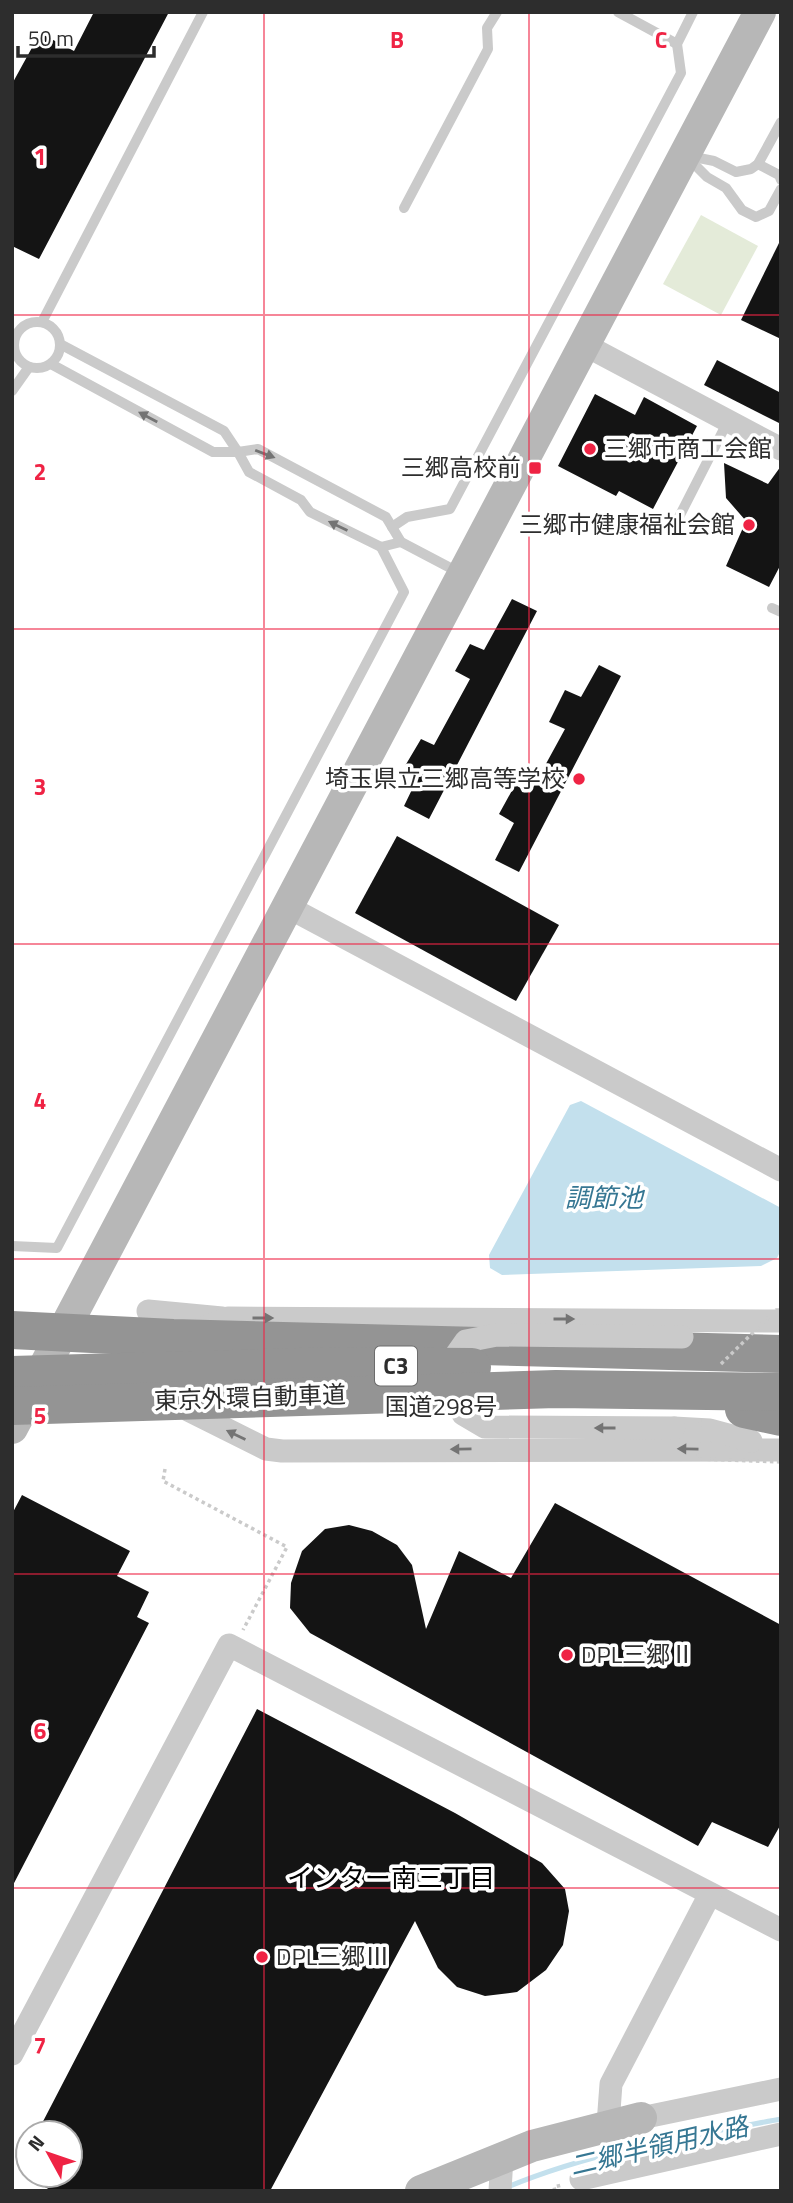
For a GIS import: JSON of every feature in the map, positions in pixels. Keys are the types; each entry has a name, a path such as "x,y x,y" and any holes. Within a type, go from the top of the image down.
{"highway":[{"path":"12,1330 64,1332 161,1324 737,1335 781,1348"},
{"path":"737,1335 781,1354"},
{"path":"12,1354 238,1357 333,1366"},
{"name":"東京外環自動車道","path":"12,1375 333,1366 781,1370"},
{"name":"東京外環自動車道","path":"14,1416 556,1389 781,1392"},
{"name":"国道298号","path":"14,1416 385,1407 762,1410 781,1417"}],"street":[{"path":"14,1416 64,1332 286,906 760,12"},
{"path":"584,345 781,449"},
{"path":"286,906 781,1170"},
{"path":"161,1324 228,1318 737,1335 781,1321"},
{"path":"161,1324 228,1318"},
{"path":"737,1335 708,1332 682,1337 497,1335 466,1341 454,1358 455,1398 463,1414 485,1427 710,1430 781,1450"},
{"path":"190,1411 266,1449 282,1451 781,1450"},
{"path":"12,2054 229,1644 781,1930"},
{"path":"608,2124 611,2084 710,1894"},
{"path":"421,2191 502,2157 608,2124 781,2090"},
{"path":"581,2179 781,2133"},
{"path":"500,2191 502,2157"}],"lane":[{"path":"42,322 203,12"},
{"path":"404,208 488,49 487,28 497,12"},
{"path":"618,12 677,44"},
{"path":"392,527 407,517 450,509 681,73 677,44 693,12"},
{"path":"686,156 714,161 736,172 751,169 758,164 781,122"},
{"path":"686,156 707,177 726,188 742,210 756,217 769,211 781,190"},
{"path":"758,164 779,175 781,180"},
{"path":"29,367 15,354 14,332 27,323 42,322 55,330 60,344 51,364"},
{"path":"12,1245 57,1248 404,592 381,547 310,512 301,500 249,472 224,431 60,344"},
{"path":"12,391 29,367 51,364 212,452 258,449 386,517 401,542 463,574"},
{"path":"678,519 728,421"},
{"path":"381,547 401,542"}],"path":[{"path":"166,1469 163,1481 286,1547 234,1647"}],"green space":[{"path":"701,215 758,246 721,315 663,284"}],"water":[{"name":"調節池","path":"581,1101 781,1208 781,1250 777,1258 761,1266 502,1275 490,1268 489,1255 570,1105"}],"building":[{"path":"94,12 169,12 39,259 12,246 12,84 40,33 74,51"},
{"path":"781,239 781,339 741,320"},
{"path":"717,360 781,393 781,424 704,385"},
{"path":"595,394 635,415 644,397 697,426 653,509 619,491 616,496 558,466"},
{"path":"724,463 768,484 781,466 781,564 769,587 726,566 746,521 726,498"},
{"path":"512,599 537,611 429,819 404,806 420,773 405,766 421,739 434,745 470,679 455,671 470,644 484,650"},
{"path":"599,665 621,676 519,872 495,860 514,823 499,814 515,785 530,793 565,729 549,722 565,690 581,697"},
{"path":"397,836 559,925 516,1001 355,913"},
{"path":"22,1495 130,1551 117,1576 149,1592 137,1617 149,1623 12,1887 12,1514"},
{"name":"DPL三郷Ⅱ","path":"555,1503 781,1625 781,1824 768,1847 712,1822 698,1846 310,1633 290,1608 291,1583 302,1551 325,1529 349,1525 372,1531 397,1545 412,1565 426,1629 459,1551 511,1578"},
{"name":"DPL三郷Ⅲ","path":"257,1709 455,1813 542,1863 565,1889 569,1911 563,1945 546,1970 517,1992 485,1996 457,1987 438,1968 415,1921 270,2191 52,2191 48,2189 84,2189 84,2119 44,2119"}],"waterway":[{"name":"二郷半領用水路","path":"505,2188 606,2154 781,2119"}],"place":[{"name":"三郷市商工会館","path":"590,449"},
{"name":"三郷高校前","path":"535,468"},
{"name":"三郷市健康福祉会館","path":"749,525"},
{"name":"埼玉県立三郷高等学校","path":"579,779"},
{"name":"DPL三郷Ⅱ","path":"567,1655"},
{"name":"DPL三郷Ⅲ","path":"262,1957"}],"district":[{"name":"インター南三丁目","path":"391,1878"}]}
